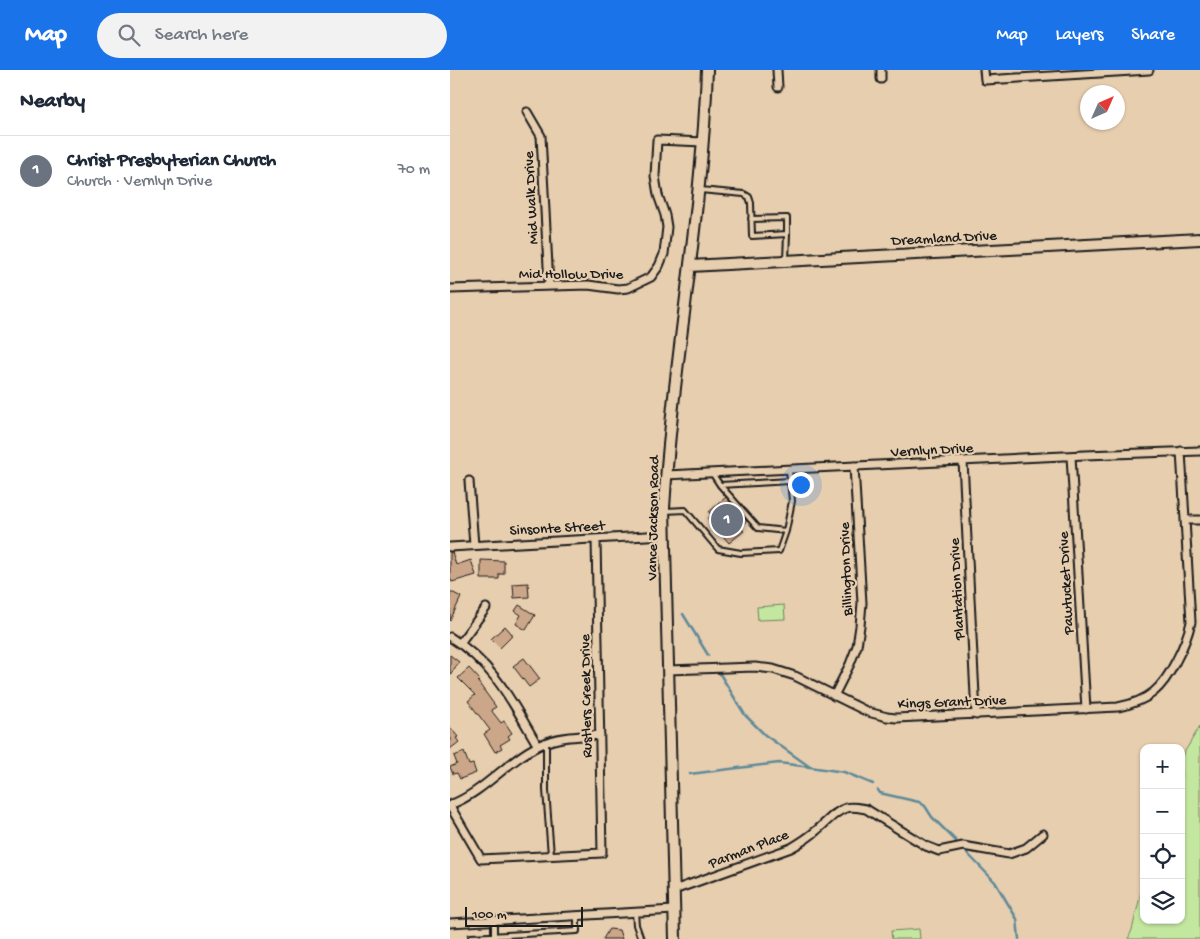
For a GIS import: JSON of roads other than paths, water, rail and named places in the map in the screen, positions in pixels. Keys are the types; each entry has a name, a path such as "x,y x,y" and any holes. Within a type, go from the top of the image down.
{"main road":[{"name":"Vance Jackson Road","path":"675,939 664,511 666,475 703,142 707,70"},
{"name":"Dreamland Drive","path":"690,266 1200,239"}],"street":[{"path":"777,70 778,88"},
{"path":"881,70 881,79"},
{"path":"984,70 985,80 1149,70"},
{"name":"Mid Walk Drive","path":"527,112 541,136 549,285"},
{"name":"Mid Hollow Drive","path":"450,289 588,285 618,289 628,288 651,276 659,266 664,254 667,227 656,186 656,140 703,142"},
{"name":"Kings Grant Drive","path":"668,670 773,669 795,676 868,712 887,717 976,715 1118,707 1132,704 1151,694 1166,679 1186,642 1191,622 1181,451"},
{"name":"Vernlyn Drive","path":"666,475 1200,451"},
{"name":"Pawtucket Drive","path":"1071,456 1086,709"},
{"name":"Plantation Drive","path":"963,461 976,715"},
{"name":"Billington Drive","path":"834,696 850,664 860,626 862,603 854,466"},
{"path":"469,481 474,545"},
{"path":"1186,520 1200,520"},
{"name":"Sinsonte Street","path":"450,547 665,535"},
{"name":"Rustlers Creek Drive","path":"551,856 602,853 596,539"},
{"path":"460,643 486,608"},
{"path":"450,637 475,655 501,684 538,746"},
{"path":"551,856 481,860 450,805 472,794 491,781 514,761 538,746 570,736 600,735"},
{"name":"Parman Place","path":"674,890 791,848 805,840 835,814 845,808 856,807 866,809 926,846 939,850 963,846 1009,854 1026,848 1043,834"},
{"path":"450,923 674,910"}],"lane":[{"path":"698,190 744,194 749,197 751,203 752,236 788,234"},
{"path":"751,218 787,218 786,260"},
{"path":"664,511 685,510 718,549 741,554 779,551 786,531 792,501 789,470"},
{"path":"737,472 739,484"},
{"path":"712,474 758,528 786,531"},
{"path":"720,485 790,482"},
{"path":"546,743 546,790 551,856"},
{"path":"635,912 636,926 641,939"},
{"path":"471,939 471,937 577,931 577,916"},
{"path":"494,920 494,937"}],"waterway":[{"path":"683,614 708,655"},
{"path":"720,674 745,715 765,735 810,767 844,772 873,784"},
{"path":"690,774 779,763 810,767"},
{"path":"878,790 880,793 919,802 925,806 932,817 956,841"},
{"path":"966,852 995,882 1017,919 1019,939"}],"place":[{"name":"Christ Presbyterian Church","path":"727,520"}]}
